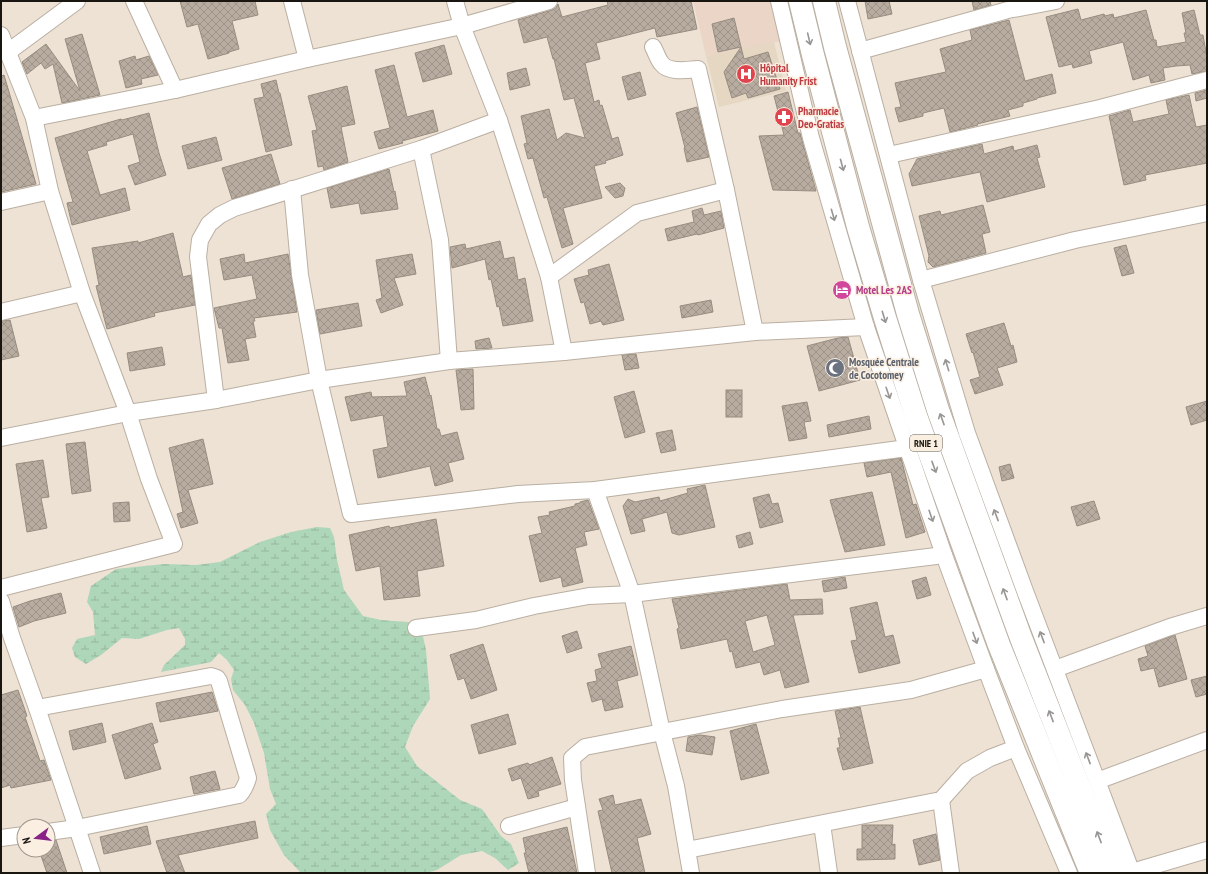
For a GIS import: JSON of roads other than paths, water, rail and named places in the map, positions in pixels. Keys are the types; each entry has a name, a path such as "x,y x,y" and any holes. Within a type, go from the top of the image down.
{"highway":[{"name":"RNIE 1","path":"800,1 858,227 884,318 916,416 999,645 1090,873"},
{"name":"RNIE 1","path":"824,1 908,314 938,410 1021,638 1126,873"}],"street":[{"path":"8,52 77,1"},
{"path":"134,1 175,90"},
{"path":"292,1 307,59"},
{"path":"454,1 462,26 499,120 549,277 564,352"},
{"path":"34,118 175,90 307,59 462,26 549,1"},
{"path":"779,1 811,138 866,326 944,555 986,669 1016,748 1069,873"},
{"path":"847,1 921,280 967,433 1097,781 1126,873 1207,850"},
{"path":"860,51 1007,6 1056,1"},
{"path":"1,35 34,118 50,191 82,292 128,413 149,479 174,544 1,588"},
{"path":"653,47 662,64 667,68 681,71 698,69 726,190 755,332"},
{"path":"889,155 1100,108 1207,80"},
{"path":"216,400 198,257 200,240 209,224 234,208 422,149 499,120"},
{"path":"422,149 440,240 448,361"},
{"path":"292,189 300,275 318,380 351,514 518,494 595,490 907,448"},
{"path":"549,277 637,213 726,190"},
{"path":"1,202 50,191"},
{"path":"921,280 1075,240 1207,214"},
{"path":"1,312 82,292"},
{"path":"1,438 128,413 216,400 318,380 448,361 564,352 755,332 866,326"},
{"path":"595,490 632,594 662,732 676,786 691,873"},
{"path":"416,628 476,620 534,606 589,596 632,594 944,555"},
{"path":"1,601 12,638 92,873"},
{"path":"1054,669 1170,627 1207,616"},
{"path":"587,873 573,780 572,758 586,747 782,709 911,690 986,669"},
{"path":"37,708 210,676 217,678 248,778 242,792 238,795 77,828 56,831"},
{"path":"1097,781 1207,740"},
{"path":"687,850 941,800 967,772 990,758 1016,748"},
{"path":"941,800 951,873"},
{"path":"509,826 577,807"},
{"path":"822,824 829,873"},
{"path":"1,838 16,836"}],"place":[{"name":"Hôpital Humanity Frist","path":"746,74"},
{"name":"Pharmacie Deo-Gratias","path":"784,117"},
{"name":"Motel Les 2AS","path":"842,290"},
{"name":"Mosquée Centrale de Cocotomey","path":"835,368"}]}
